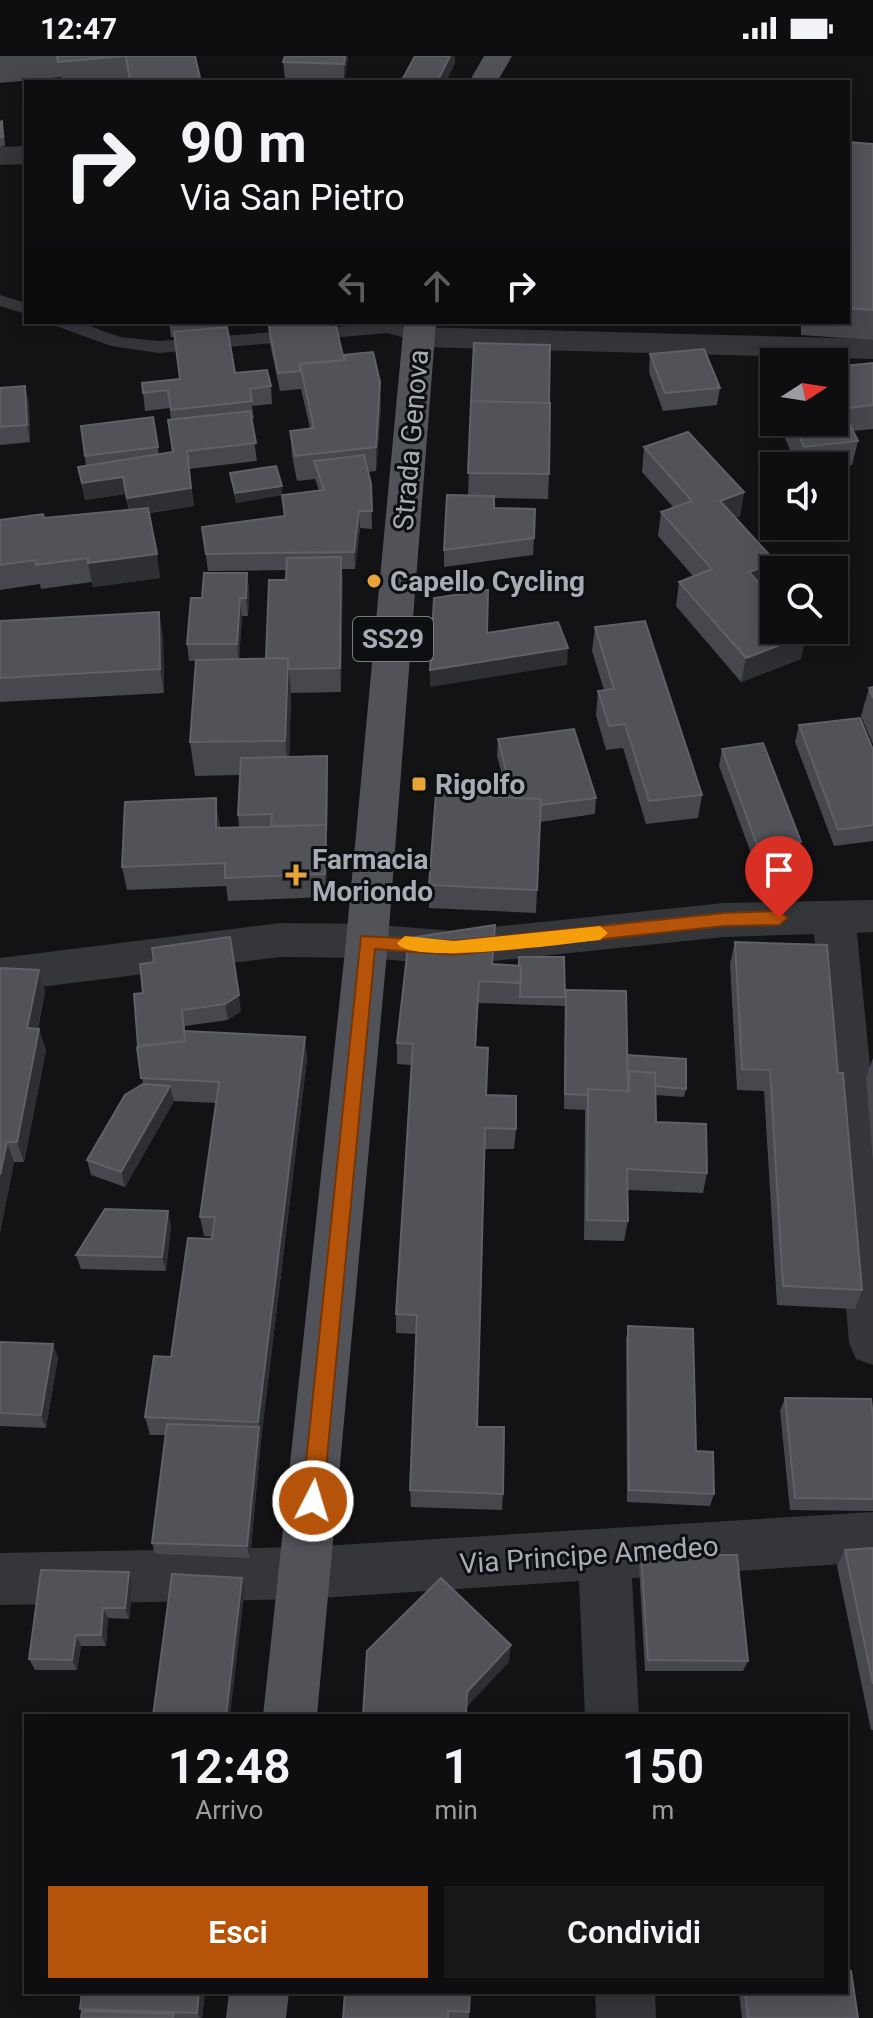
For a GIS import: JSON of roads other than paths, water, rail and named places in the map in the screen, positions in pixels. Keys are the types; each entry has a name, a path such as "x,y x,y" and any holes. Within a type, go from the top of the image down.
{"main road":[{"path":"484,80 498,56"},
{"name":"Strada Genova","path":"367,941 420,329"},
{"name":"SS29","path":"290,1714 367,941"},
{"path":"256,2018 259,1994"}],"street":[{"path":"0,156 24,155"},
{"path":"420,329 873,349"},
{"path":"0,975 281,940 367,941 454,948 724,920 853,917 873,1343"},
{"name":"Via Principe Amedeo","path":"0,1579 306,1573 873,1537"},
{"path":"604,1553 612,1714"},
{"path":"625,1994 626,2018"}],"lane":[{"path":"0,300 24,308"},
{"path":"68,324 117,342 159,347 388,328 420,329"}],"place":[{"name":"Capello Cycling","path":"374,581"},
{"name":"Rigolfo","path":"419,784"},
{"name":"Farmacia Moriondo","path":"296,875"}]}
